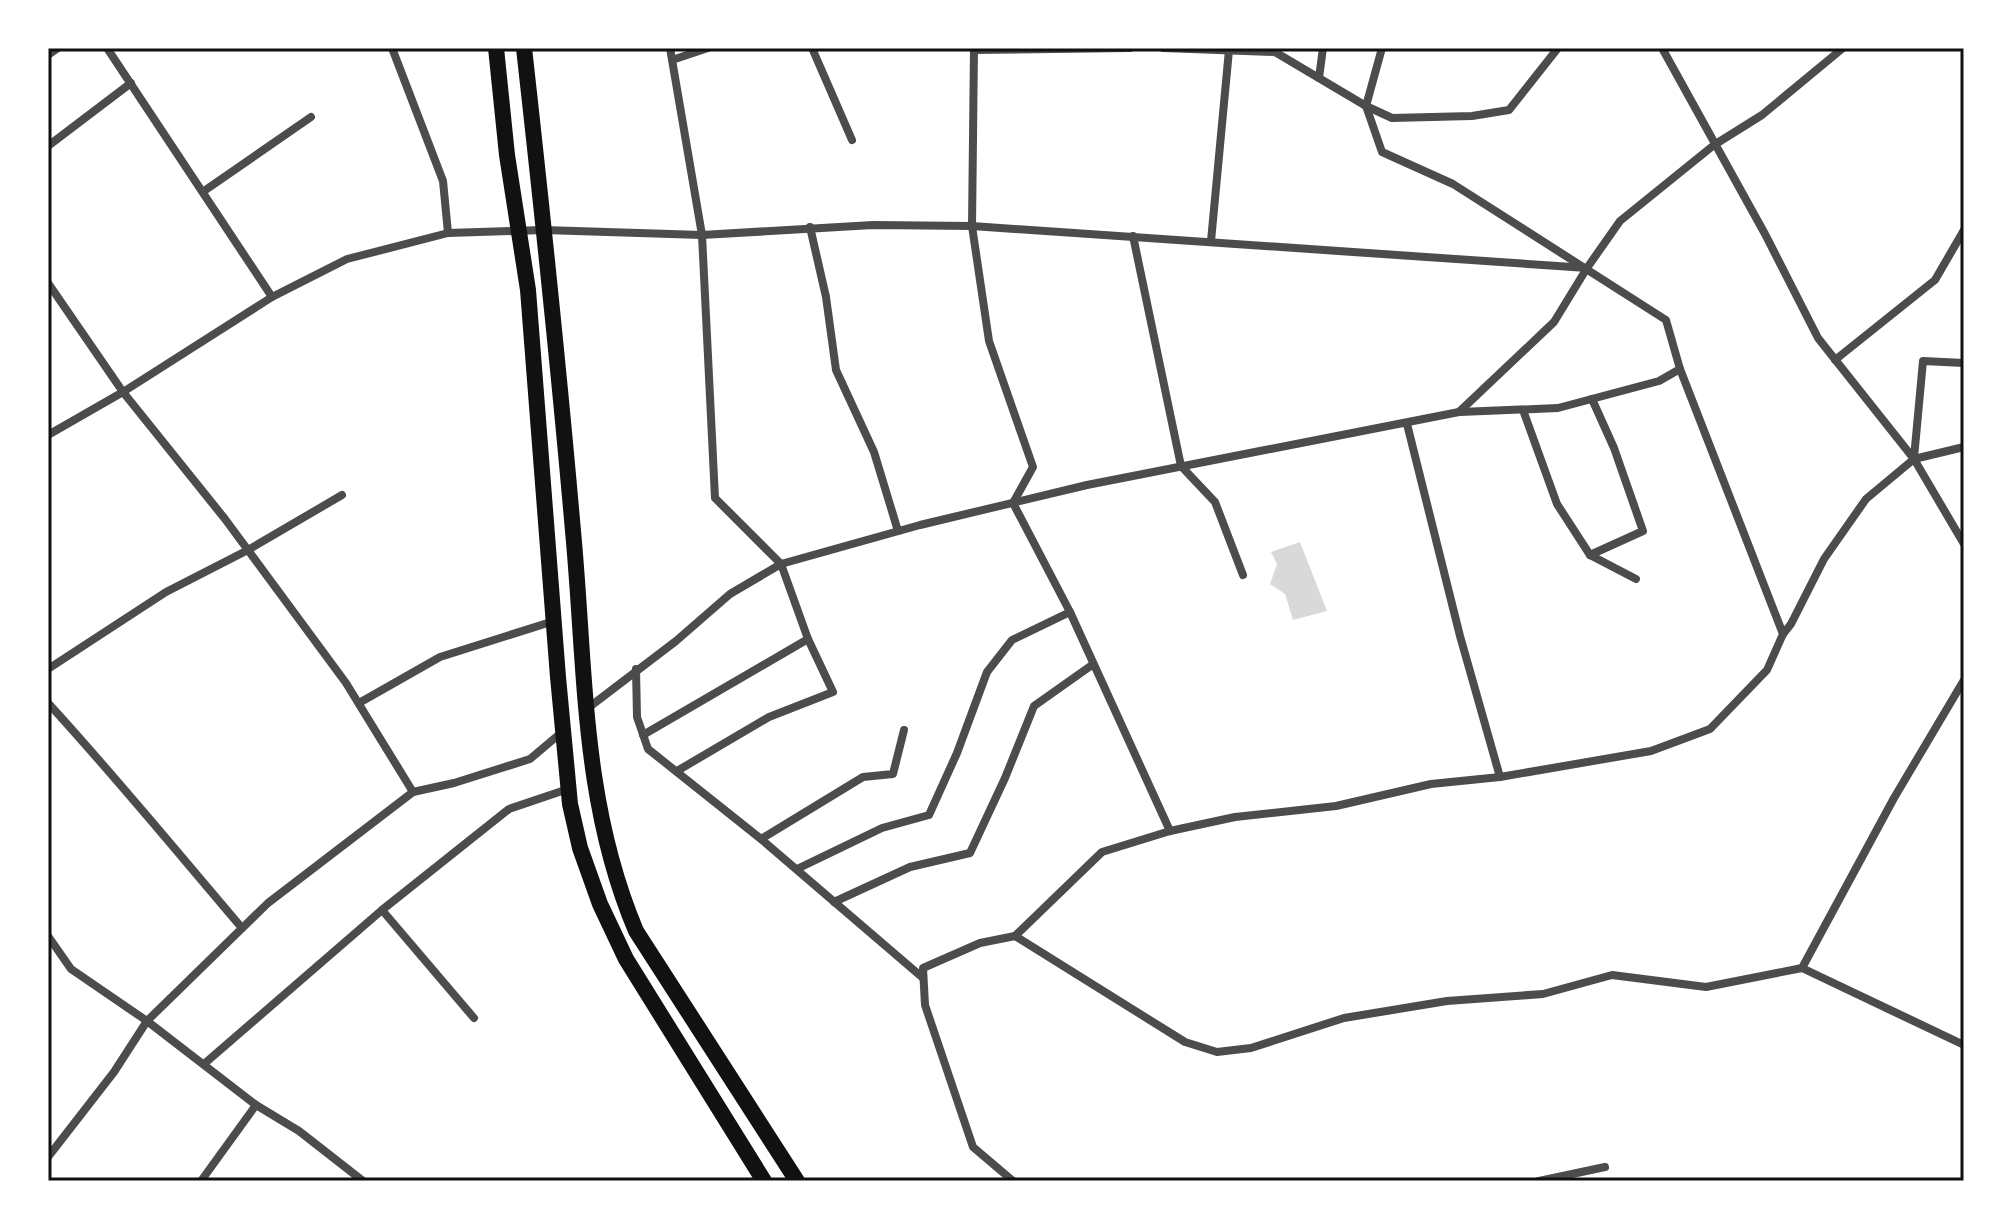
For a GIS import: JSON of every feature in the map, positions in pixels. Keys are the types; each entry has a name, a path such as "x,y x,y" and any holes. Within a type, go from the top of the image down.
{"highway":[{"path":"496,48 507,155 528,290 568,789 580,848 600,904 626,959 764,1181"},
{"path":"524,48 574,534 592,777 601,821 618,887 636,931 797,1181"}],"street":[{"path":"48,55 58,48"},
{"path":"107,48 272,297"},
{"path":"392,48 443,181 448,233"},
{"path":"670,48 702,235 715,498 781,564 808,639 833,692 769,717 677,771"},
{"path":"672,60 708,48"},
{"path":"812,48 852,140"},
{"path":"1013,503 1033,467 989,341 972,226 974,49 1130,48"},
{"path":"1163,48 1275,52 1392,118 1472,116 1509,110 1558,48"},
{"path":"1319,78 1323,48"},
{"path":"1382,48 1366,106 1382,152 1453,184 1666,320 1680,369 1783,634"},
{"path":"1662,48 1765,234 1818,338 1914,459 1964,544"},
{"path":"1459,412 1554,322 1620,221 1714,145 1762,115 1843,48"},
{"path":"1211,241 1229,50"},
{"path":"48,146 131,83"},
{"path":"204,191 311,117"},
{"path":"48,435 123,392 272,297 347,259 448,233 544,230 702,235 810,227 972,226 1587,268"},
{"path":"810,227 826,297 836,370 874,452 898,531"},
{"path":"1835,360 1935,280 1964,230"},
{"path":"1133,236 1181,466 1215,502 1243,575"},
{"path":"48,283 123,392 248,550 359,703 413,792"},
{"path":"1914,459 1923,361 1964,363"},
{"path":"587,708 676,641 730,594 781,564 898,531 1181,466 1459,412 1558,408 1659,381 1680,369"},
{"path":"1590,555 1643,531 1614,448 1592,399"},
{"path":"1523,410 1557,504 1590,555 1636,579"},
{"path":"1407,424 1460,636 1500,777"},
{"path":"1012,1181 973,1147 925,1005 923,968 980,943 1015,936 1102,852 1170,831 1235,817 1336,806 1431,784 1500,777 1651,751 1710,729 1767,670 1824,559 1866,499 1914,459 1964,447"},
{"path":"48,669 166,592 248,550 342,495"},
{"path":"1013,503 1070,612 1170,831"},
{"path":"797,869 882,828 929,815 957,753 987,672 1012,640 1070,612"},
{"path":"359,703 440,657 554,621"},
{"path":"643,735 808,639"},
{"path":"834,902 910,867 970,853 1034,706 1092,665"},
{"path":"636,669 637,717 648,749 761,839 923,978"},
{"path":"1802,968 1894,798 1964,680"},
{"path":"48,703 242,928"},
{"path":"761,839 863,777 893,774 904,730"},
{"path":"48,1157 114,1072 147,1021 268,903 413,792 454,783 530,759 563,732"},
{"path":"204,1064 382,910 509,809 568,789"},
{"path":"382,910 474,1018"},
{"path":"48,936 71,969 147,1021 256,1105 299,1131 363,1181"},
{"path":"1015,936 1185,1042 1217,1052 1251,1048 1344,1018 1447,1001 1543,994 1612,975 1706,987 1802,968 1964,1045"},
{"path":"201,1181 256,1105"},
{"path":"1539,1181 1605,1167"}],"shaded area":[{"path":"1300,542 1327,611 1293,620 1285,594 1270,584 1277,564 1271,552"}]}
